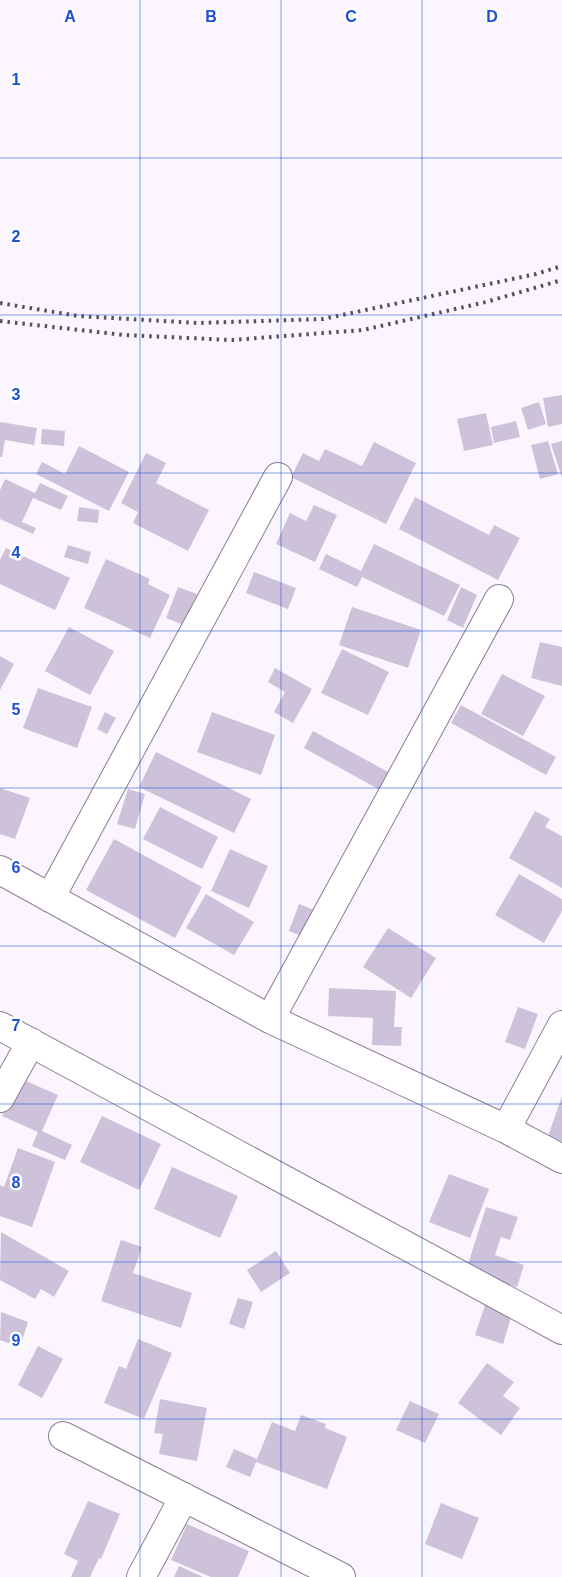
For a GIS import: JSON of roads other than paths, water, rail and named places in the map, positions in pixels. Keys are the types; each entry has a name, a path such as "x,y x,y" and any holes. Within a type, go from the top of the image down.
{"street":[{"path":"50,898 278,477"},
{"path":"270,1019 500,600"},
{"path":"0,870 270,1019 506,1129 562,1159"},
{"path":"506,1129 562,1025"},
{"path":"0,1026 562,1330"},
{"path":"0,1098 30,1042"},
{"path":"64,1436 332,1575"},
{"path":"142,1577 184,1497"}],"railway":[{"path":"0,303 78,316 198,323 323,319 536,274 562,266"},
{"path":"0,321 124,335 232,340 363,330 486,302 562,280"}]}
